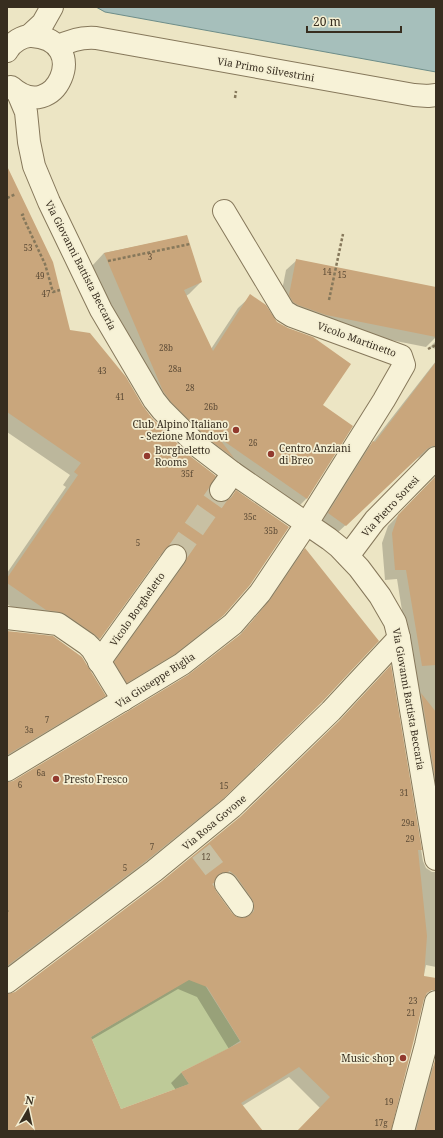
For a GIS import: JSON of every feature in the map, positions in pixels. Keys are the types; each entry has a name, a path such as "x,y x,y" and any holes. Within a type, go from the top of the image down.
{"street":[{"path":"7,51 17,40 30,35 43,23 51,10"},
{"path":"11,88 26,97 37,97 47,95 56,89 61,80 58,51 49,25 51,10"},
{"path":"30,35 43,37 58,51"},
{"name":"Via Primo Silvestrini","path":"58,51 69,56 80,45 96,38 414,95 436,95"},
{"name":"Via Giovanni Battista Beccaria","path":"11,88 26,112 29,142 34,166 49,202 101,310 151,397 191,440 233,473 329,538 359,568 380,596 395,622 399,638 436,858"},
{"name":"Via Giovanni Battista Beccaria","path":"28,126 36,104 43,96"},
{"name":"Vicolo Martinetto","path":"224,211 284,311 311,323 401,356 403,360 404,365 401,372 307,523"},
{"name":"Via Pietro Soresi","path":"348,556 375,520 436,458"},
{"path":"221,490 233,473"},
{"name":"Via Giuseppe Biglia","path":"7,770 182,664 233,624 260,593 307,523"},
{"name":"Vicolo Borgheletto","path":"100,662 175,556"},
{"path":"7,618 58,624 91,647 123,700"},
{"name":"Via Rosa Govone","path":"7,982 154,871 196,845 240,799 326,716 399,638"},
{"path":"226,884 242,906"},
{"path":"403,1131 426,1046 436,1002"}],"path":[{"path":"22,215 45,264 53,292 60,290"},
{"path":"329,302 342,234"},
{"path":"108,262 190,244"}],"green space":[{"path":"198,974 240,1041 226,1050 181,1072 189,1084 121,1109 91,1037"}],"water":[{"path":"96,7 436,7 436,72 105,12"}],"building":[{"path":"7,166 53,262 70,330 90,333 126,377 152,418 190,456 216,476 209,488 210,495 214,500 219,502 226,501 231,498 236,490 289,527 250,585 224,615 175,654 127,683 114,662 185,563 187,557 183,546 176,544 170,545 165,549 100,639 65,614 46,610 7,583 7,578 78,475 74,472 81,463 7,412"},
{"path":"187,235 202,282 184,290 213,351 250,294 266,305 277,322 288,328 313,337 351,364 323,405 353,426 307,499 218,437 234,458 207,438 171,402 163,391 104,253"},
{"path":"296,259 436,287 436,337 326,315 298,305 293,302 289,295"},
{"path":"436,362 436,446 432,446 427,449 346,526 328,513 373,441 375,442"},
{"path":"436,476 436,665 422,666 406,570 395,570 392,533 398,515"},
{"path":"305,548 379,641 322,702 224,798 146,861 7,966 7,782 13,781 188,675 241,634 270,600"},
{"path":"7,631 53,636 82,657 106,696 7,755"},
{"path":"391,665 422,850 418,850 427,936 424,976 436,978 436,990 432,990 427,993 424,999 391,1131 297,1131 330,1097 299,1067 241,1103 263,1131 7,1131 7,994 15,992 162,881 240,817 340,720","holes":["231,872 236,876 252,899 254,911 249,916 243,918 237,917 232,913 216,891 214,885 215,879 219,874","189,980 207,987 241,1042 181,1072 189,1084 121,1109 91,1037"]},
{"path":"421,693 436,712 436,783"},
{"path":"436,1056 436,1131 416,1131"}],"tunnel":[{"path":"175,556 221,490"},
{"path":"201,851 226,884"}],"place":[{"name":"Club Alpino Italiano - Sezione Mondovì","path":"236,430"},
{"name":"Centro Anziani di Breo","path":"271,454"},
{"name":"Borgheletto Rooms","path":"147,456"},
{"name":"Presto Fresco","path":"56,779"},
{"name":"Music shop","path":"403,1058"}]}
